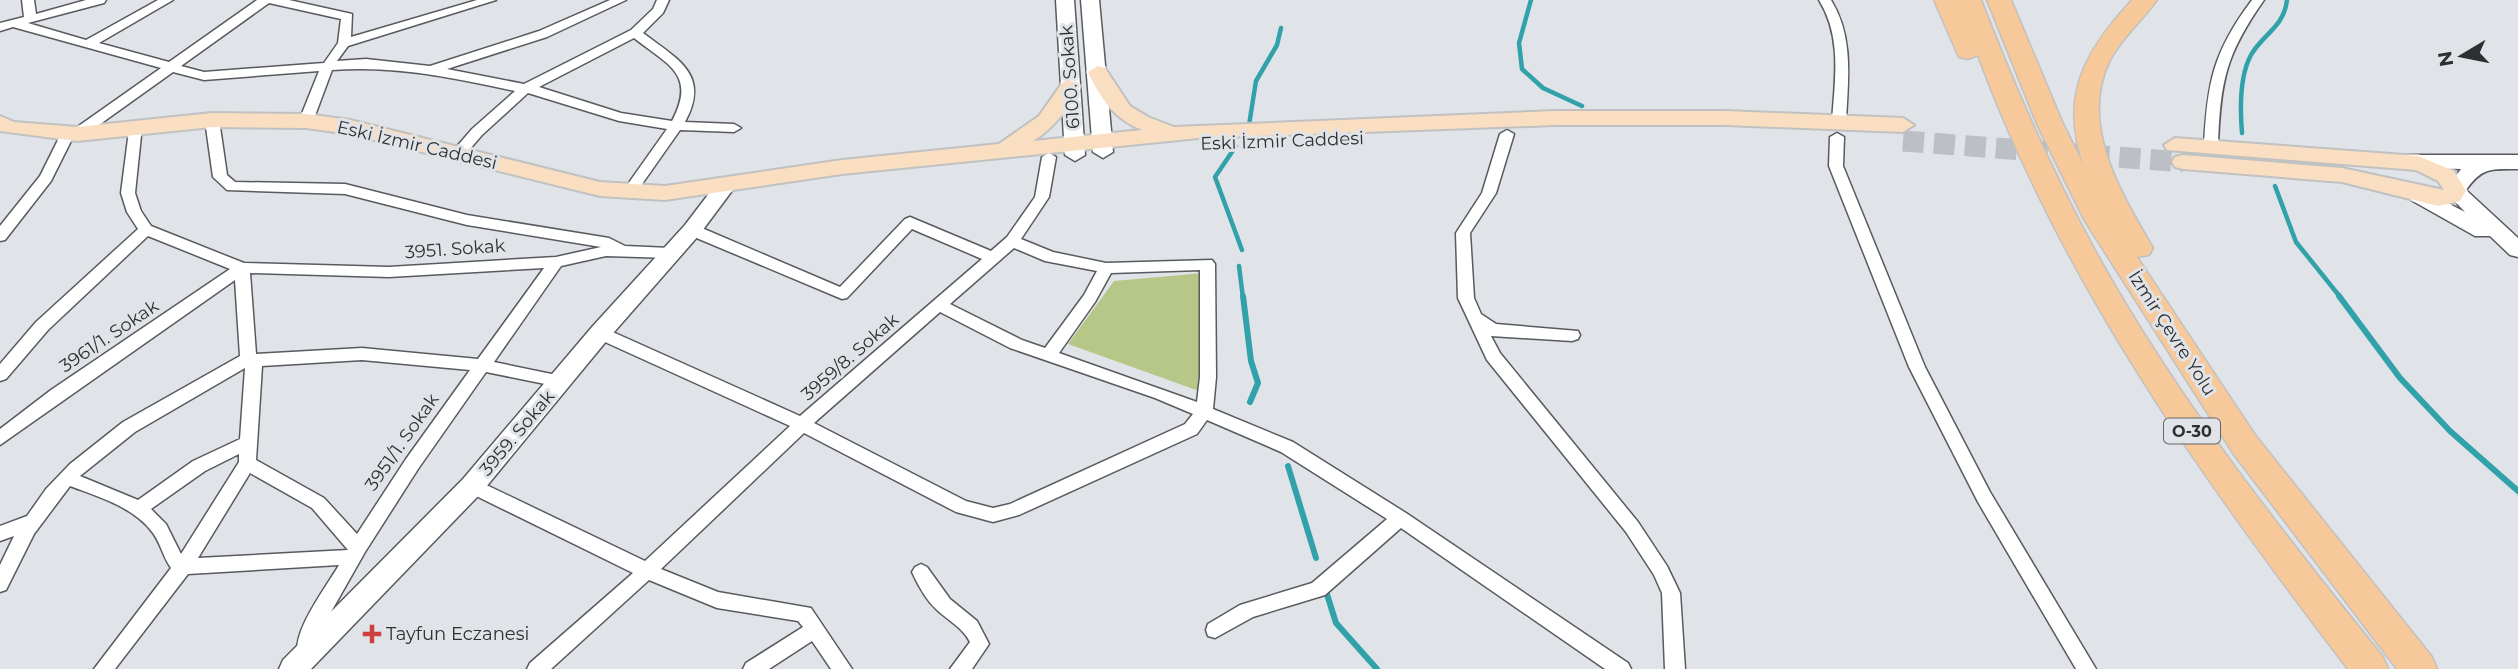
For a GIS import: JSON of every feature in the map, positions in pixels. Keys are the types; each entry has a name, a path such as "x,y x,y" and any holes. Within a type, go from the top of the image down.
{"highway":[{"path":"1946,0 1978,75 2041,176"},
{"name":"İzmir Çevre Yolu","path":"1969,0 1993,65 2041,176 2071,236 2143,356 2212,461 2370,669"},
{"name":"İzmir Çevre Yolu","path":"1999,0 2050,124 2099,221 2244,444 2346,579 2419,669"},
{"path":"2144,0 2111,35 2099,56 2087,92 2087,133 2098,168 2121,218 2177,313 2181,347"}],"main road":[{"path":"1098,72 1110,98 1126,115 1149,125 1181,133"},
{"path":"976,153 1011,143 1041,128 1056,113 1070,86"},
{"name":"Eski İzmir Caddesi","path":"3,129 72,133 212,120 306,121 350,127 600,189 665,193 694,200 722,191 842,167 976,153 1075,149 1181,133 1555,118 1903,133"},
{"name":"Eski İzmir Caddesi","path":"1103,146 1244,140 1838,129"},
{"path":"2211,148 2408,162 2428,166 2443,174 2453,183 2455,191 2446,198 2418,195 2342,175 2179,153 2211,148"},
{"name":"Eski İzmir Caddesi","path":"722,191 1049,157 1075,149"},
{"path":"2408,162 2394,165 2391,173 2397,183 2418,195"}],"street":[{"path":"6,25 100,0"},
{"path":"86,46 167,0"},
{"path":"0,236 46,178 72,133 264,0"},
{"path":"273,0 348,17 344,43 327,66 306,121"},
{"path":"344,43 490,0"},
{"path":"432,70 543,33 620,0"},
{"path":"458,154 477,132 525,89 635,33 659,10 663,0"},
{"name":"6100. Sokak","path":"1065,0 1075,149"},
{"name":"6100. Sokak","path":"1090,0 1103,146"},
{"path":"1825,0 1837,21 1842,64 1836,166 1917,367 1984,497 2086,669"},
{"path":"2211,148 2213,98 2221,55 2258,0"},
{"path":"30,19 32,1"},
{"path":"6,25 204,76 366,63 432,70 525,89 575,101 618,117 677,126 734,128"},
{"path":"630,191 677,126 690,92 687,76 635,33"},
{"path":"212,120 220,177 232,187 345,189 467,220 609,243 626,251"},
{"path":"104,669 183,566 247,463 249,442 251,360 242,268 146,230 134,212 128,193 135,126"},
{"path":"1507,134 1489,193 1463,233 1466,298 1493,356 1632,527 1661,571 1671,593 1675,669"},
{"name":"3959/8. Sokak","path":"537,669 647,571 802,424 889,350 990,257 1012,241 1042,197 1049,157"},
{"path":"2408,162 2518,162"},
{"path":"2490,162 2470,170 2455,191 2518,251"},
{"name":"3959. Sokak","path":"300,663 472,486 600,333 692,230 722,191"},
{"path":"2418,195 2518,251"},
{"path":"692,230 842,294 910,222 990,257"},
{"path":"0,375 42,326 146,230"},
{"path":"600,333 802,424 962,507 993,514 1013,510 1191,429 1204,412 1209,377 1208,264 1106,268 1050,257 1012,241"},
{"name":"3951. Sokak","path":"242,268 389,272 556,262 606,251 670,253"},
{"name":"3951/1. Sokak","path":"300,663 310,633 354,552 411,461 556,262"},
{"name":"3961/1. Sokak","path":"0,438 57,394 242,268"},
{"path":"1048,355 1090,298 1106,268"},
{"path":"937,304 1016,344 1161,394 1287,447 1400,518 1621,669"},
{"path":"1474,316 1492,330 1572,335"},
{"path":"0,584 32,521 82,460 125,427 251,360 362,354 481,365 560,381"},
{"path":"138,509 199,466 249,442"},
{"path":"247,463 318,503 354,552"},
{"path":"68,478 138,509 160,529 176,561 183,566 354,552"},
{"path":"472,486 647,571 717,600 804,614 842,669"},
{"path":"1215,630 1247,611 1318,589 1400,518"},
{"path":"0,534 32,521"},
{"path":"921,572 934,595 947,608 966,619 975,631 980,644 960,669"},
{"path":"753,669 814,630"}],"green space":[{"path":"1203,273 1199,391 1068,344 1114,281"}],"waterway":[{"path":"1531,0 1519,43 1522,69 1543,88 1582,106"},
{"path":"2242,133 2241,93 2247,64 2256,48 2282,17 2287,0"},
{"path":"1249,125 1256,81 1277,45 1281,28"},
{"path":"1236,146 1215,177 1242,250"},
{"path":"2275,186 2296,242 2341,298"},
{"path":"1239,266 1243,298"},
{"path":"1243,296 1251,361 1258,383 1250,402"},
{"path":"2339,296 2400,378 2450,431 2518,491"},
{"path":"1288,466 1316,558"},
{"path":"1325,588 1336,623 1377,669"}],"tunnel":[{"path":"1903,141 2183,162"}],"place":[{"name":"Tayfun Eczanesi","path":"372,634"}]}
